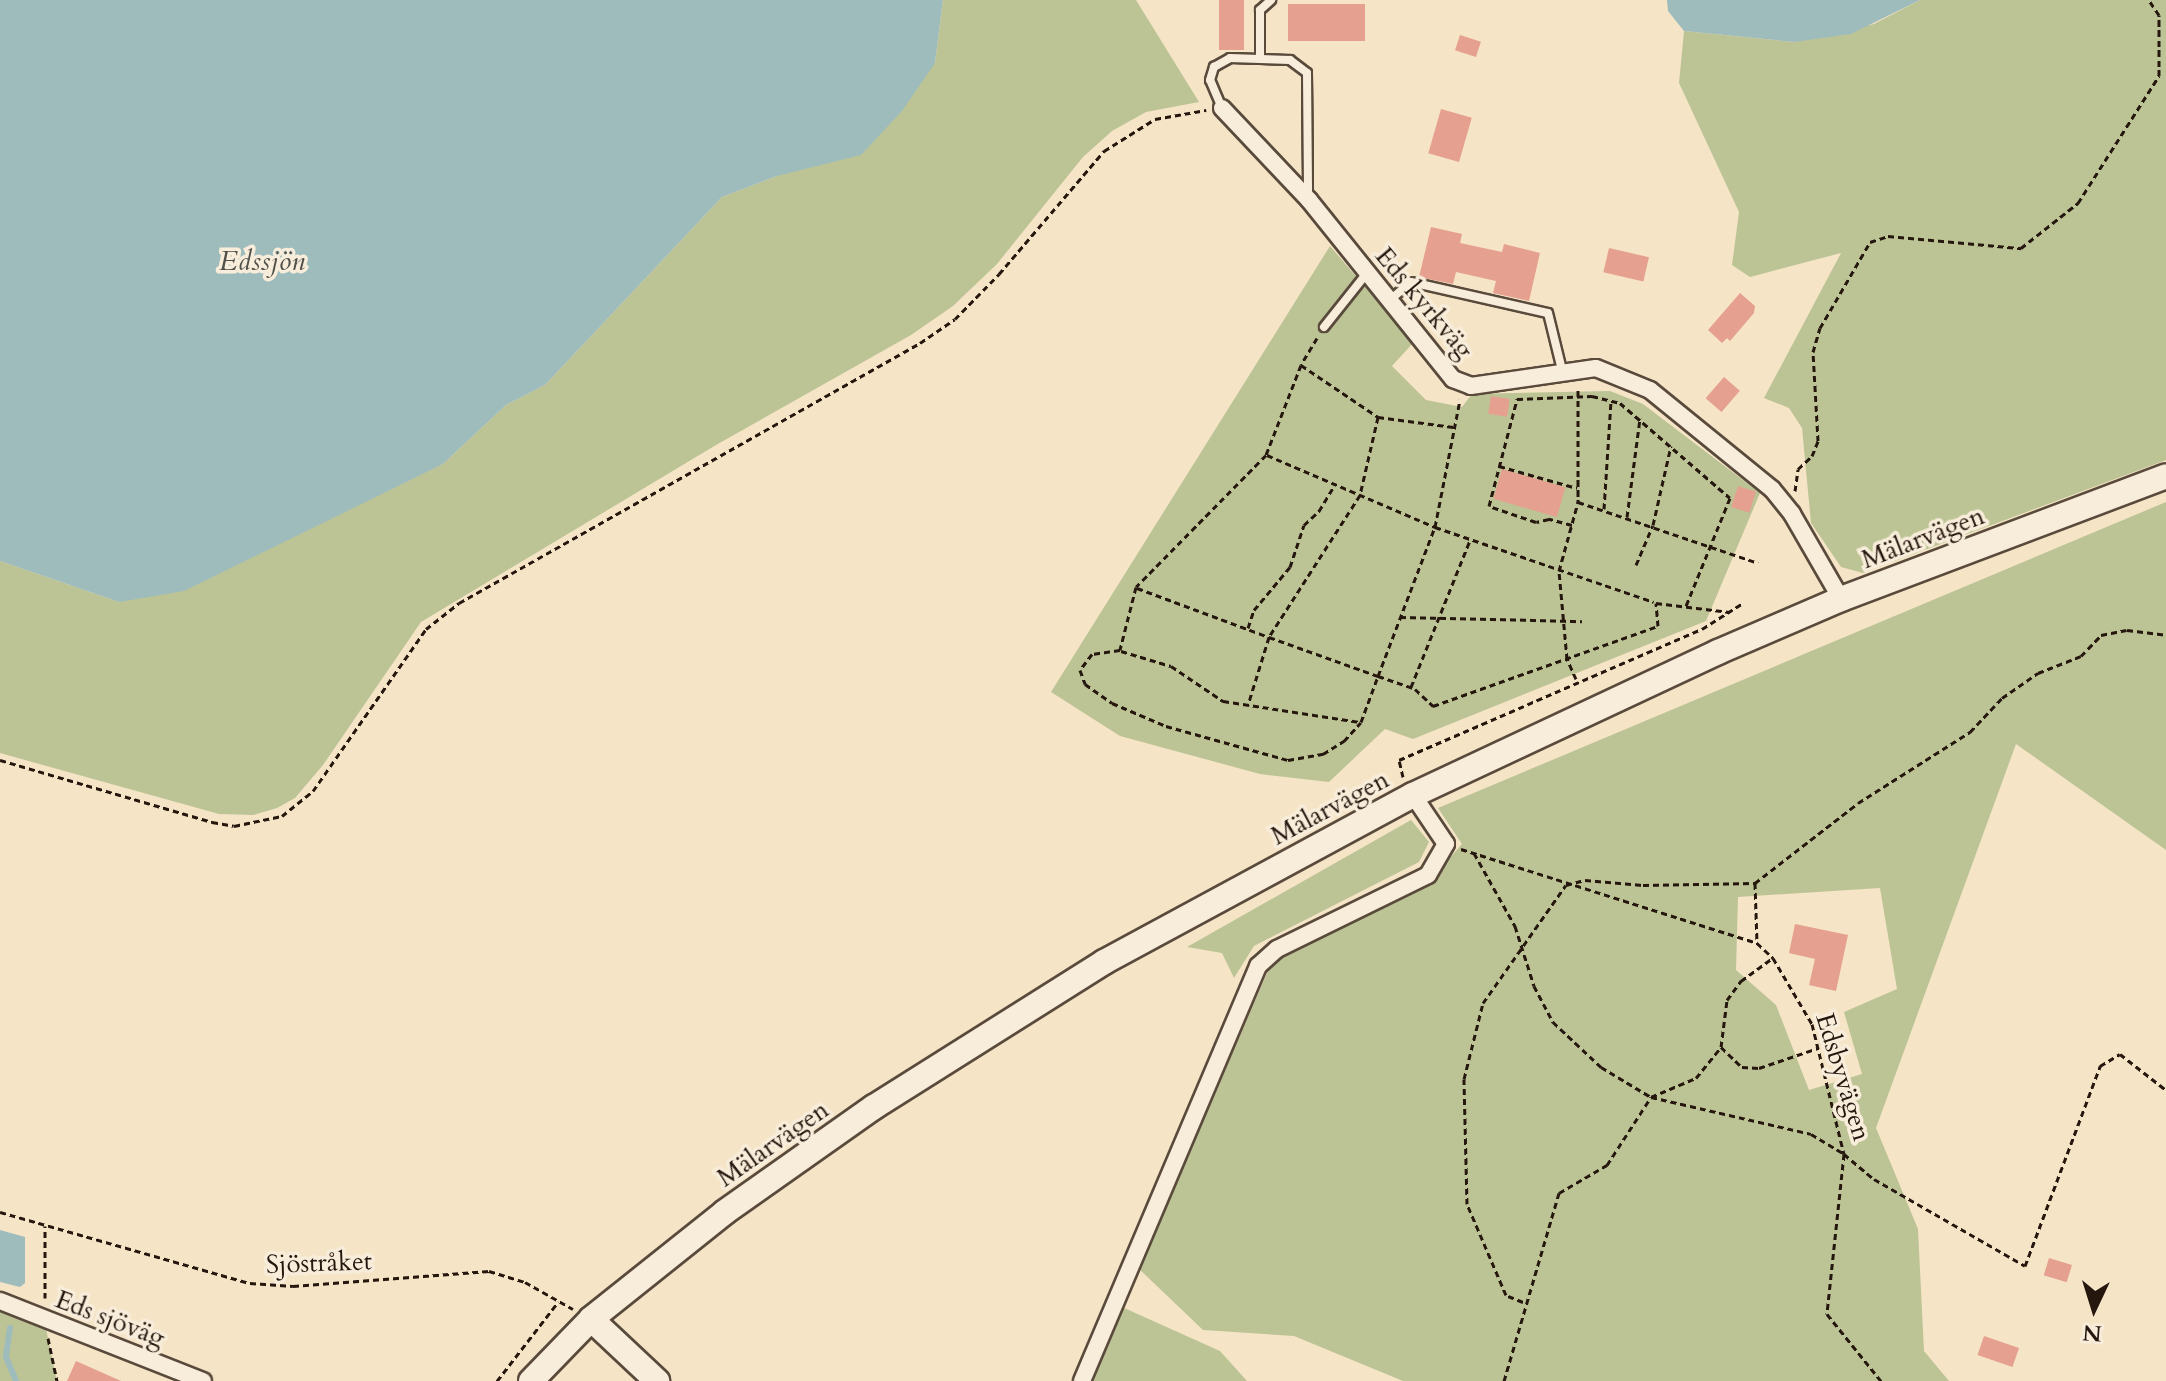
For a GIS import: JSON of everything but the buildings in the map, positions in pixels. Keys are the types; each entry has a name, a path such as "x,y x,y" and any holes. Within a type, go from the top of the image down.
{"main road":[{"name":"Mälarvägen","path":"531,1381 591,1319 725,1212 912,1083 1104,962 1413,795 1841,599 2166,476"},
{"path":"591,1319 657,1381"}],"street":[{"name":"Eds kyrkväg","path":"1222,108 1309,200 1453,379 1464,384 1596,368 1650,390 1772,489 1792,514 1841,599"},
{"path":"1082,1381 1258,966 1277,949 1428,875 1446,844 1413,795"},
{"name":"Eds sjöväg","path":"0,1301 198,1380"}],"lane":[{"path":"1260,55 1260,10 1271,0"},
{"path":"1222,108 1210,80 1214,67 1230,58 1260,55 1290,60 1307,73 1309,200"},
{"path":"1324,327 1367,273"},
{"path":"1391,299 1411,282 1548,313 1562,370"}],"path":[{"path":"1792,514 1798,469 1812,456 1818,441 1813,352 1820,328 1870,242 1888,236 2021,248 2078,203 2159,76 2159,15 2149,0"},
{"path":"2159,26 2166,24"},
{"path":"0,760 212,822 244,825 282,816 313,791 426,629 459,603 920,343 977,296 1104,151 1126,134 1155,119 1222,108"},
{"path":"1120,650 1136,587 1266,455 1301,365 1324,327"},
{"path":"1301,365 1378,417 1453,427"},
{"path":"1361,722 1223,701 1171,666 1120,650 1092,654 1080,670 1085,684 1166,726 1288,760 1323,754 1344,741 1361,722 1435,527 1464,384"},
{"path":"1577,680 1567,659 1559,571 1578,502 1578,396"},
{"path":"1572,525 1549,519 1536,522 1489,506 1517,399 1578,396 1611,401 1640,416 1730,498 1686,606"},
{"path":"1604,510 1611,401"},
{"path":"1627,517 1640,416"},
{"path":"1248,705 1269,637 1360,495 1378,417"},
{"path":"1636,565 1653,525 1672,444"},
{"path":"1266,455 1435,527 1559,571 1656,603 1729,612"},
{"path":"1499,466 1578,488"},
{"path":"1248,628 1254,610 1290,567 1304,525 1319,511 1335,484"},
{"path":"1578,502 1758,563"},
{"path":"1411,687 1470,540"},
{"path":"1136,587 1411,687 1433,706 1658,626 1656,603"},
{"path":"1413,795 1397,765 1399,760 1577,680 1702,629 1743,603"},
{"path":"1400,617 1582,621"},
{"path":"1523,1302 1506,1295 1467,1204 1464,1079 1483,1003 1566,885 1585,880 1643,885 1755,883 1858,803 1970,732 2002,698 2038,673 2081,656 2101,635 2127,630 2166,635"},
{"name":"Edsbyvägen","path":"1446,844 1566,885 1757,943 1773,958 1812,1024 1844,1154 1874,1179 2025,1266 2100,1066 2120,1054 2166,1090"},
{"path":"1474,853 1515,926 1522,951 1553,1022 1601,1067 1651,1097 1811,1134 1844,1154 1827,1314 1881,1381"},
{"path":"1755,883 1757,943"},
{"path":"1504,1381 1523,1302 1559,1193 1607,1165 1651,1097 1696,1078 1721,1047 1727,1000 1741,981 1773,958"},
{"path":"1721,1047 1742,1067 1759,1068 1819,1047"},
{"name":"Sjöstråket","path":"0,1212 250,1283 293,1286 489,1271 525,1282 591,1319"},
{"path":"497,1381 559,1301"}],"green space":[{"path":"943,0 1136,0 1199,102 1146,112 1112,131 1083,157 997,264 953,306 911,335 716,445 421,622 323,765 295,798 277,808 253,815 219,814 0,753 0,561 119,602 443,464 506,405 545,385 722,197 777,176 935,63"},
{"path":"1920,0 2166,0 2166,460 1863,573 1841,567 1811,523 1802,428 1789,408 1764,398 1841,253 1750,277 1732,265 1739,212 1679,83 1684,31 1794,42 1874,24"},
{"path":"1330,246 1413,343 1392,366 1426,400 1462,407 1472,394 1610,391 1643,404 1760,493 1706,621 1413,739 1385,729 1329,782 1260,774 1120,736 1051,692"},
{"path":"2166,502 2166,850 2016,744 1876,1128 1918,1229 1924,1351 1949,1381 1403,1381 1294,1336 1203,1330 1138,1268 1272,962 1432,878 1462,844 1438,808","holes":["1880,888 1897,989 1844,1012 1862,1074 1809,1090 1776,1005 1736,970 1738,897"]},
{"path":"1411,820 1429,842 1419,862 1254,946 1234,978 1222,953 1187,947"},
{"path":"0,1305 44,1319 57,1381 0,1381"},
{"path":"1122,1307 1220,1351 1247,1381 1089,1381"}],"water":[{"name":"Edssjön","path":"0,0 943,0 935,63 902,111 861,155 777,176 722,197 545,385 506,405 443,464 184,591 119,602 0,561"},
{"path":"1667,0 1920,0 1851,34 1794,42 1684,31 1668,11"},
{"path":"0,1230 25,1237 25,1283 20,1287 0,1282"}],"waterway":[{"path":"10,1328 6,1357 16,1381"}]}
